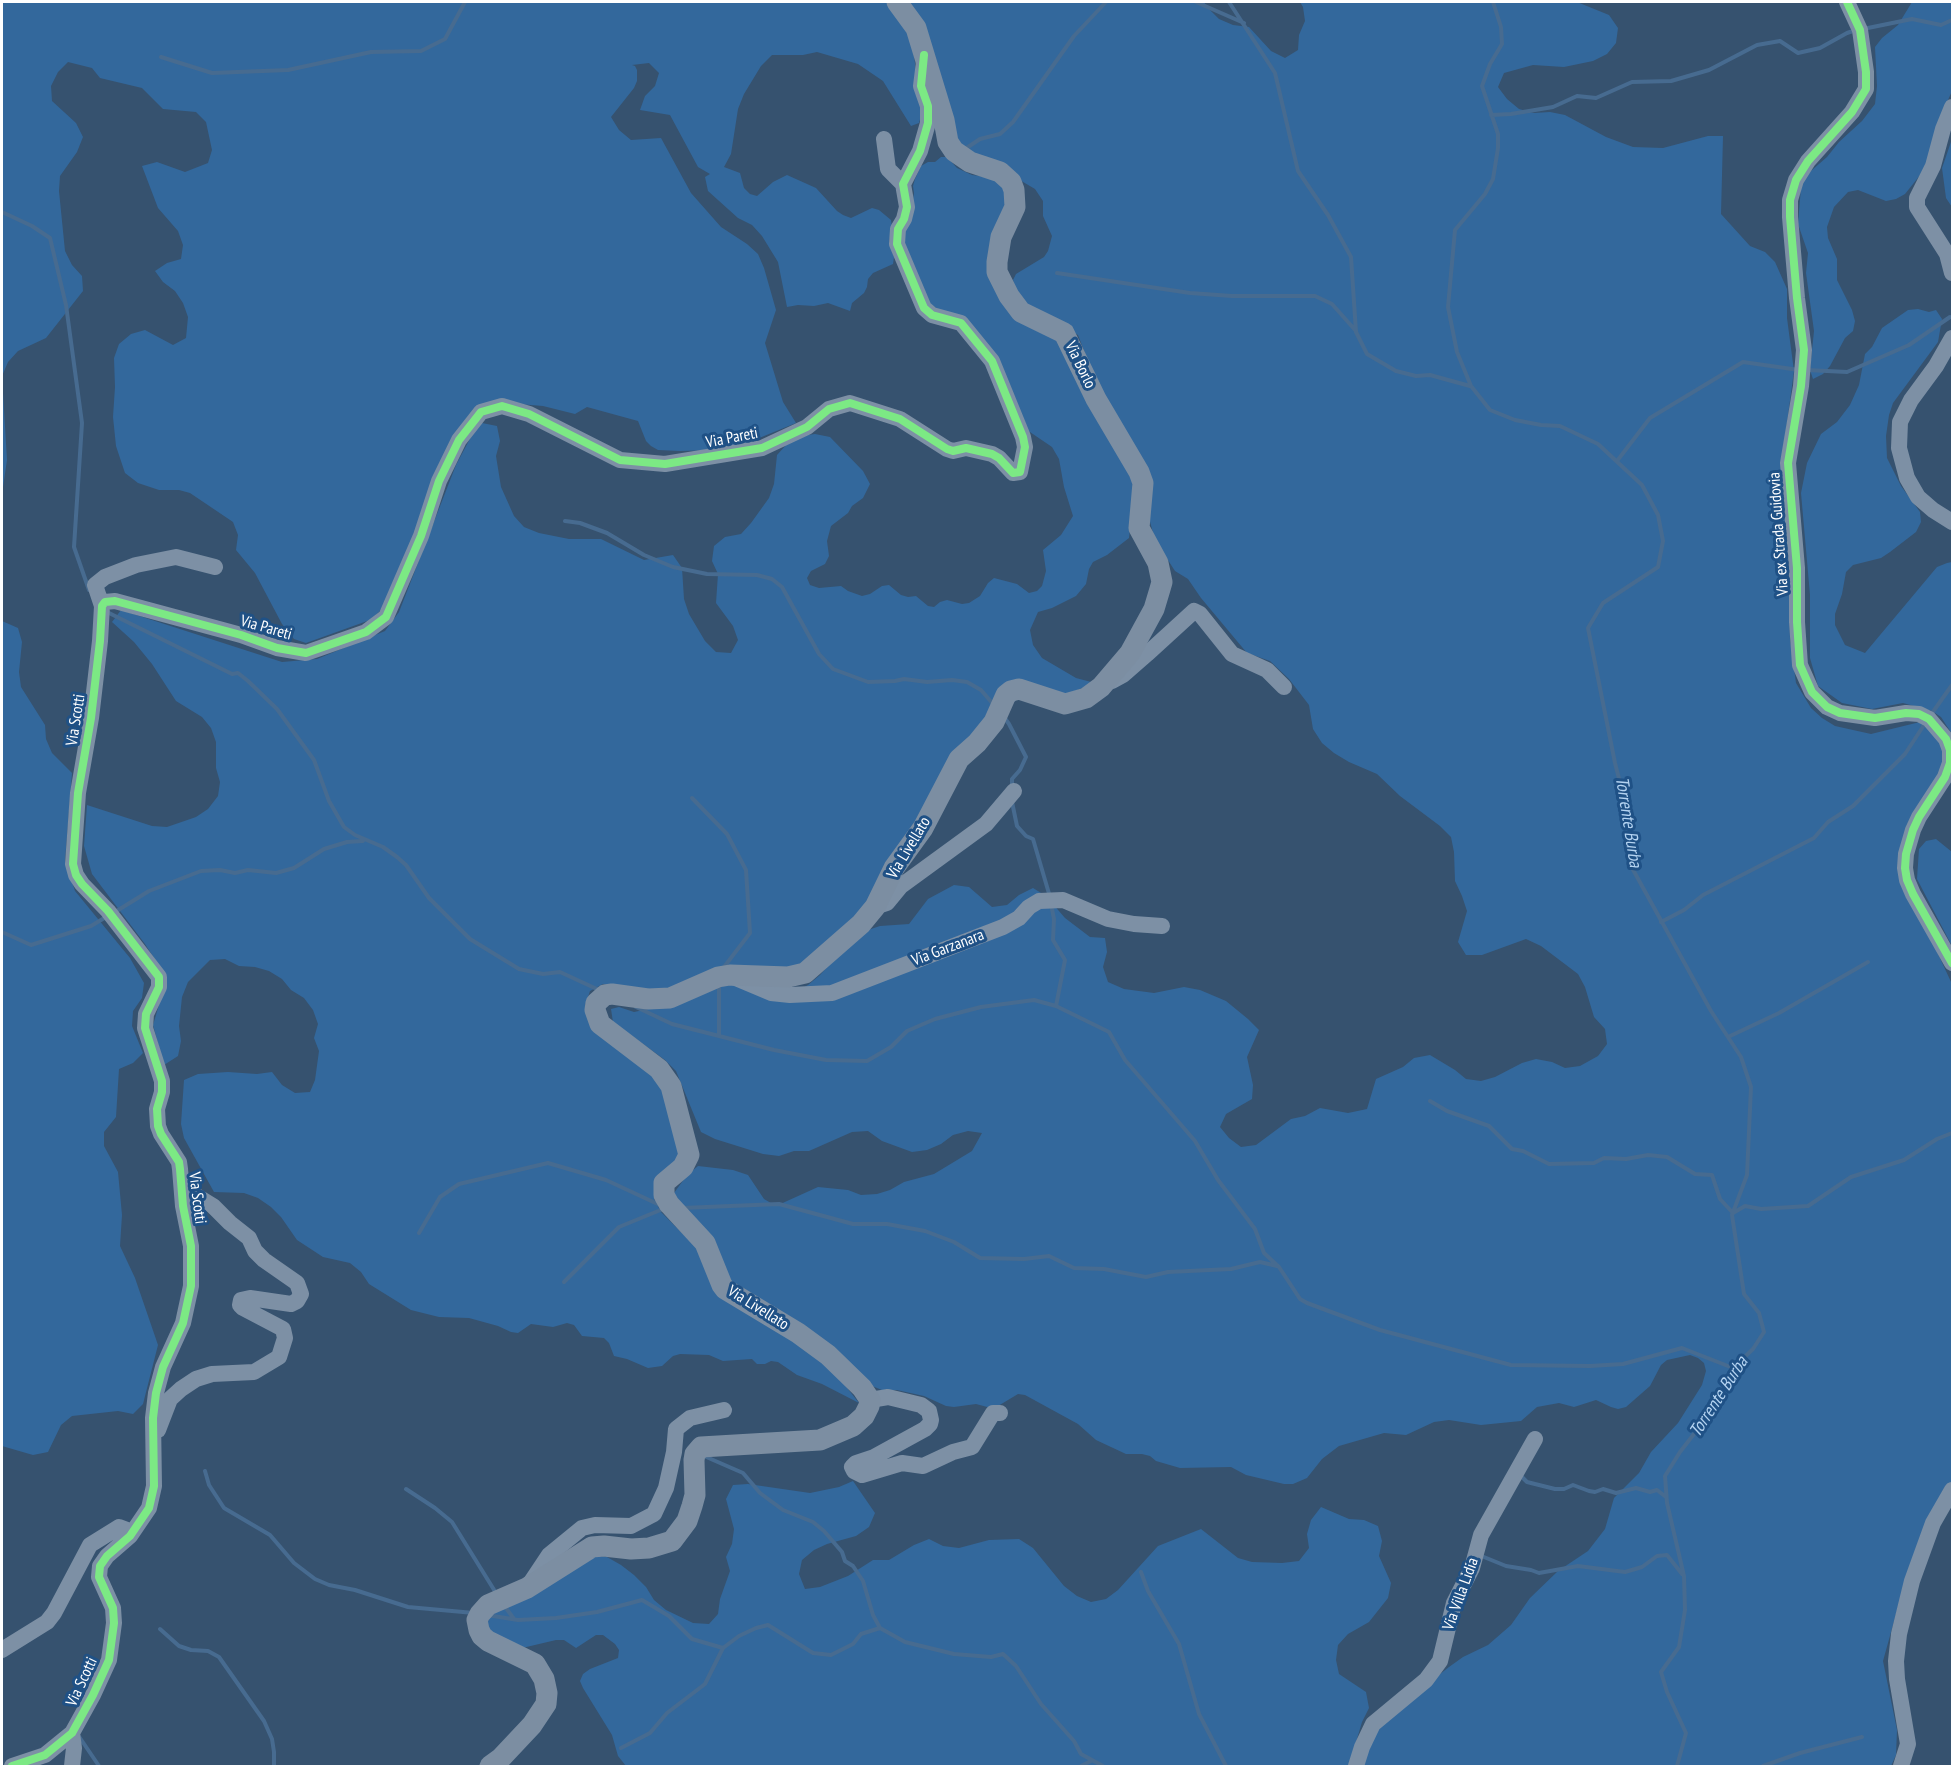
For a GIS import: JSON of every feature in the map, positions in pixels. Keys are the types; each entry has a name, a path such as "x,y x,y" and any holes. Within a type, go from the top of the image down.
{"main road":[{"name":"Via Borlo","path":"897,2 916,28 945,120 948,142 954,151 970,162 1000,172 1011,182 1016,199 1015,207 1001,237 997,262 1000,281 1021,312 1060,330 1068,339 1096,399 1140,472 1143,483 1139,528 1158,563 1162,582"},
{"name":"Via Livellato","path":"870,1400 862,1388 828,1355 798,1333 725,1289 705,1243 669,1204 664,1195 664,1183 682,1167 689,1155 671,1086 659,1070 600,1024 596,1017 597,1003 605,995 612,994 658,1000 670,999 718,977 730,975 788,977 805,973 861,924 875,907 894,868 923,828 958,759 977,743 994,722 1006,695 1019,689 1065,704 1086,698 1101,687 1137,642 1154,609 1162,582"},
{"path":"490,1767 532,1725 546,1704 547,1693 544,1679 535,1664 488,1641 479,1630 477,1620 488,1605 527,1588 592,1547 649,1548 672,1540 687,1521 692,1506 695,1495 694,1460 695,1454 701,1447 820,1440 854,1426 866,1412 870,1400"}],"street":[{"name":"Via ex Strada Guidovia","path":"1847,2 1860,30 1866,89 1852,112 1808,161 1796,180 1790,200 1797,298 1804,350 1801,386 1788,463 1797,568 1800,665 1812,692 1827,706 1840,713 1875,718 1906,712 1919,714 1929,719 1946,739 1950,750 1950,763 1946,777 1918,817 1906,854 1905,867 1906,880 1953,963"},
{"path":"884,138 888,169 903,184 920,151 928,123 928,106 921,87 924,55"},
{"path":"1953,107 1942,129 1933,166 1917,198 1917,207 1947,254 1953,273"},
{"name":"Via Pareti","path":"104,604 115,601 241,635 277,648 306,652 366,632 386,617 421,536 438,481 459,440 481,412 502,406 529,414 620,460 665,464 762,448 807,427 829,409 850,403 900,419 947,449 953,451 966,448 992,454 999,458 1009,470 1017,474 1022,469 1023,437 992,361 961,323 932,315 924,308 897,244 898,229 907,207 903,184"},
{"path":"1953,338 1911,400 1900,422 1899,448 1907,478 1917,497 1953,522"},
{"name":"Via Scotti","path":"72,1733 93,1695 108,1660 112,1642 113,1608 99,1577 100,1566 107,1556 130,1536 144,1518 153,1497 153,1418 156,1393 163,1367 183,1323 191,1286 191,1246 179,1162 161,1134 157,1109 162,1092 162,1081 145,1028 146,1014 159,987 159,977 108,911 82,884 73,864 78,793 91,718 104,604 95,585 105,577 136,565 176,556 215,567"},
{"path":"1101,687 1123,675 1194,610 1200,614 1232,654 1267,670 1284,687"},
{"path":"875,907 886,903 901,886 986,824 1014,791"},
{"name":"Via Garzanara","path":"730,975 771,993 790,995 832,993 1002,927 1019,918 1029,907 1039,901 1063,900 1108,919 1162,926"},
{"path":"153,1448 166,1408 174,1394 187,1384 212,1374 254,1372 279,1357 285,1338 283,1329 246,1311 240,1305 241,1300 250,1298 291,1304 297,1301 301,1294 297,1283 264,1260 255,1251 249,1238 213,1206 182,1187"},
{"path":"870,1400 888,1396 921,1405 929,1411 931,1420 930,1425 926,1428 874,1456 855,1463 852,1467 854,1471 862,1475 902,1463 923,1466 953,1452 972,1447 993,1413 1000,1413"},
{"path":"527,1588 549,1555 582,1528 595,1525 631,1526 654,1514 666,1488 676,1430 690,1418 724,1410"},
{"name":"Via Villa Lidia","path":"1356,1767 1373,1724 1426,1680 1440,1661 1454,1603 1472,1568 1481,1535 1535,1438"},
{"path":"1901,1767 1908,1744 1897,1678 1899,1634 1912,1581 1934,1523 1953,1490"},
{"path":"2,1650 47,1622 90,1545 119,1527 125,1528 130,1536"},
{"path":"12,1767 45,1755 72,1733"},
{"path":"72,1733 74,1748 72,1767"}],"shaded area":[{"path":"2,2 890,2 911,38 915,63 915,88 922,112 919,123 911,126 883,81 858,64 817,52 803,55 772,55 761,66 744,94 738,109 731,154 724,167 740,173 744,188 750,194 757,196 773,182 787,175 816,188 843,215 851,218 872,208 879,210 891,220 889,242 894,257 893,264 873,273 868,279 864,293 852,303 850,311 828,303 787,307 778,262 762,236 752,225 738,218 708,191 705,177 710,174 698,167 670,115 640,110 645,96 655,86 659,73 649,63 632,65 637,70 637,81 611,117 619,130 631,140 661,138 691,193 721,227 758,254 776,310 765,343 783,402 796,423 742,445 716,450 658,450 646,441 638,421 587,407 575,414 543,406 493,402 482,405 390,597 379,612 370,620 306,643 294,639 282,624 255,573 236,550 238,535 233,522 190,493 179,490 159,490 138,483 125,473 116,446 113,417 114,358 119,344 131,334 145,330 173,345 186,338 188,317 183,303 175,291 163,282 155,271 167,263 181,259 183,245 178,231 158,208 142,166 157,162 185,172 208,163 212,150 206,122 196,112 163,109 142,88 100,78 92,68 68,62 58,72 51,86 52,101 76,123 83,137 77,152 60,176 59,191 65,251 72,265 82,276 83,291 46,338 18,351 8,362 2,376"},
{"path":"903,2 1204,2 1219,19 1233,25 1249,27 1271,51 1285,58 1298,50 1299,35 1305,21 1300,2 1577,2 1609,15 1618,28 1616,43 1607,54 1593,61 1564,67 1533,65 1504,73 1498,87 1507,99 1519,109 1534,113 1550,112 1565,115 1606,137 1633,147 1663,148 1708,136 1723,136 1721,214 1750,246 1765,252 1775,262 1787,289 1787,318 1794,371 1781,467 1788,554 1790,639 1796,683 1811,708 1835,726 1871,734 1920,722 1927,725 1942,743 1943,768 1903,839 1938,954 1952,984 1952,1484 1906,1578 1883,1661 1897,1730 1896,1755 1891,1766 1361,1766 1377,1726 1449,1667 1463,1657 1488,1645 1511,1625 1530,1598 1558,1571 1588,1551 1605,1529 1614,1498 1639,1473 1651,1452 1678,1423 1702,1385 1706,1371 1704,1363 1698,1358 1690,1355 1667,1360 1661,1365 1650,1386 1626,1407 1618,1409 1596,1400 1574,1407 1559,1403 1537,1407 1521,1421 1481,1425 1449,1420 1434,1422 1406,1435 1384,1433 1339,1446 1322,1459 1307,1478 1293,1484 1246,1475 1231,1467 1180,1468 1156,1461 1150,1456 1126,1454 1096,1440 1078,1424 1025,1395 1018,1394 991,1408 976,1404 954,1407 946,1406 924,1396 897,1390 882,1390 867,1384 733,1287 674,1193 687,1175 698,1166 733,1170 748,1175 764,1199 776,1206 818,1187 848,1190 861,1195 877,1194 904,1182 934,1174 972,1151 982,1133 968,1131 953,1135 927,1150 912,1152 882,1141 868,1131 852,1132 809,1151 794,1151 779,1156 763,1154 715,1139 701,1132 676,1071 665,1060 613,1022 611,1009 619,1007 634,1012 663,1006 699,992 738,982 795,992 820,975 848,944 865,931 880,926 909,924 928,899 954,885 969,887 992,907 1007,905 1019,895 1033,888 1046,896 1065,918 1090,937 1105,938 1107,952 1103,967 1108,982 1124,989 1154,993 1184,987 1200,990 1226,1001 1248,1019 1259,1030 1247,1057 1253,1085 1252,1099 1226,1114 1220,1127 1241,1147 1256,1145 1291,1119 1305,1116 1320,1108 1348,1113 1367,1109 1376,1079 1403,1067 1414,1058 1430,1055 1466,1079 1481,1081 1536,1059 1552,1062 1565,1068 1580,1066 1598,1056 1607,1044 1605,1029 1594,1017 1585,987 1578,974 1541,946 1526,939 1482,955 1466,955 1458,942 1467,911 1455,881 1451,837 1400,796 1377,774 1349,762 1322,743 1313,729 1309,705 1289,679 1270,661 1247,653 1188,579 1175,571 1155,540 1149,518 1078,335 1060,323 1031,310 1017,294 1013,280 1016,274 1044,257 1048,251 1052,236 1043,216 1043,201 1035,189 962,146 951,127"},
{"path":"1912,2 1952,2 1952,91 1937,125 1925,169 1905,194 1886,201 1858,190 1848,192 1834,207 1827,227 1828,238 1837,259 1837,280 1855,321 1853,331 1845,338 1830,366 1823,374 1813,379 1810,370 1814,331 1806,273 1808,253 1798,224 1801,187 1804,177 1827,157 1875,104 1877,86 1875,47 1898,25"},
{"path":"1952,139 1952,207 1946,198 1942,168"},
{"path":"941,157 947,157 957,168 972,175 994,178 1005,188 1007,195 992,266 1058,338 1131,473 1134,493 1129,538 1107,555 1093,562 1086,584 1076,596 1038,612 1030,630 1033,645 1042,658 1076,678 1095,683 1065,695 1030,683 924,809 862,912 805,966 670,994 603,984 590,991 585,1006 661,1079 680,1154 654,1191 654,1199 661,1212 701,1252 715,1285 798,1341 840,1379 859,1403 822,1384 797,1375 778,1362 757,1364 752,1359 723,1361 709,1355 680,1354 673,1356 662,1366 648,1368 614,1356 609,1343 604,1338 582,1336 574,1325 567,1323 553,1327 531,1324 518,1333 469,1318 439,1317 411,1310 369,1284 361,1272 350,1263 323,1257 297,1240 281,1217 258,1198 244,1193 214,1192 184,1138 181,1124 184,1080 198,1074 272,1072 282,1085 295,1093 310,1092 315,1080 319,1051 314,1038 318,1024 313,1010 304,998 269,971 239,966 225,959 210,960 188,982 182,997 179,1026 181,1041 178,1056 164,1065 153,1025 167,978 145,944 92,874 84,846 87,805 152,826 167,827 196,817 208,809 218,796 220,782 216,768 216,742 211,728 202,717 176,701 152,664 134,642 112,622 121,610 282,662 317,659 385,631 399,612 456,465 473,433 482,423 497,426 500,441 496,456 501,487 514,516 524,527 539,533 569,539 601,539 644,560 673,555 682,568 684,599 689,614 705,641 716,652 731,653 738,640 733,626 716,603 718,574 712,561 714,546 725,537 741,534 751,523 769,498 774,484 777,455 787,444 801,436 815,434 830,437 863,471 870,484 863,498 831,526 827,541 829,556 825,564 811,571 807,578 810,585 819,588 841,586 862,596 889,585 901,595 916,596 928,606 934,607 947,600 962,604 969,603 980,596 994,578 1017,584 1029,593 1037,591 1042,586 1046,571 1043,550 1061,535 1073,516 1064,487 1059,459 1052,447 1027,430 1005,375 943,312 931,305 905,248 904,234 910,217 915,179 921,166 928,162 935,162"},
{"path":"1918,309 1929,312 1936,310 1942,319 1938,342 1893,403 1886,436 1887,458 1901,486 1920,512 1921,522 1916,532 1881,558 1853,565 1846,572 1835,614 1835,625 1845,645 1865,653 1937,567 1952,562 1952,734 1941,717 1932,711 1903,703 1872,709 1842,703 1818,686 1810,658 1810,595 1801,493 1807,463 1821,434 1837,422 1850,405 1859,385 1865,354 1872,347 1882,328 1908,310"},
{"path":"2,376 7,460 2,494"},
{"path":"2,621 18,628 22,642 19,672 21,687 45,725 46,739 52,753 72,773 65,861 75,891 130,958 144,983 142,998 133,1011 132,1026 143,1053 133,1063 119,1069 116,1117 104,1132 104,1146 118,1172 122,1215 120,1246 135,1278 158,1345 143,1404 133,1414 118,1411 72,1416 61,1425 48,1452 33,1455 2,1446"},
{"path":"1936,839 1952,852 1952,946 1917,879 1919,849 1926,841"},
{"path":"853,1481 875,1513 869,1527 856,1536 814,1550 802,1560 799,1574 805,1589 820,1587 848,1576 873,1560 889,1560 929,1539 943,1546 959,1548 989,1540 1019,1539 1033,1548 1064,1586 1077,1596 1091,1602 1106,1599 1118,1590 1158,1546 1201,1529 1238,1558 1252,1562 1282,1563 1299,1561 1309,1548 1307,1534 1311,1520 1321,1507 1349,1519 1364,1520 1378,1526 1382,1541 1379,1556 1391,1583 1388,1598 1369,1622 1348,1634 1338,1645 1336,1660 1339,1674 1366,1692 1369,1708 1362,1722 1349,1766 626,1766 618,1756 612,1735 580,1681 583,1674 590,1669 618,1658 619,1650 615,1644 603,1635 596,1635 576,1648 564,1640 556,1640 518,1649 491,1632 487,1625 489,1618 499,1608 592,1555 607,1557 621,1565 646,1587 654,1600 666,1610 693,1623 709,1624 718,1614 720,1599 730,1571 726,1557 732,1544 734,1529 726,1499 733,1485 748,1484 810,1493 839,1487"}],"waterway":[{"path":"161,57 212,73 288,70 371,52 421,51 445,39 465,2"},
{"path":"965,149 980,139 1000,134 1013,122 1074,36 1106,2"},
{"path":"1196,2 1244,23"},
{"path":"1229,2 1275,73 1298,171 1328,215 1351,257 1356,332 1367,354 1396,371 1416,376 1430,375 1470,386"},
{"name":"Torrente Burba","path":"1493,2 1501,27 1502,44 1490,64 1482,86 1498,134 1498,148 1493,179 1485,194 1455,230 1448,307 1457,352 1471,386 1490,410 1515,420 1560,426 1598,444 1642,485 1658,515 1663,541 1658,567 1603,603 1588,628 1615,763 1629,818 1631,866 1711,1011 1741,1057 1751,1087 1747,1175 1732,1215 1744,1294 1759,1313 1764,1332 1753,1349 1733,1368 1708,1416 1665,1476 1667,1503 1684,1576 1685,1610 1679,1647 1661,1672 1667,1692 1686,1733 1677,1766"},
{"path":"1863,29 1912,19 1941,25 1952,20"},
{"path":"1491,115 1553,107 1577,96 1596,98 1632,82 1671,81 1709,70 1757,45 1780,41 1798,53 1820,48 1856,30"},
{"path":"2,212 32,226 50,238 66,305 82,423 74,547 89,590"},
{"path":"1057,273 1190,293 1232,296 1315,296 1332,304 1356,331"},
{"path":"1807,370 1847,372 1909,345 1950,317"},
{"path":"1617,461 1650,418 1743,362 1799,370"},
{"path":"565,521 580,523 607,533 644,555 673,567 707,574 757,575 772,579 782,587 819,654 833,669 868,682 904,679 927,682 952,680 967,682 981,690 993,704"},
{"path":"107,612 232,674 238,673 248,681 277,709 314,760 329,801 344,827 355,835 383,847 397,857 406,865 429,898 470,939 519,969 543,974 560,972 599,990"},
{"path":"1930,716 1952,685"},
{"path":"1004,717 1026,757 1020,770 1012,779 1012,788"},
{"path":"1661,922 1684,910 1703,895 1814,838 1828,822 1853,806 1905,754 1926,722"},
{"path":"692,798 727,834 746,870 750,933 724,967"},
{"path":"1012,802 1017,826 1026,836 1033,839 1050,897"},
{"path":"115,912 149,891 201,871 220,870 235,873 248,870 276,873 294,868 324,849 347,842 363,841"},
{"path":"1051,904 1054,919 1053,940 1065,960 1056,1006"},
{"path":"2,932 31,945 91,926 106,917"},
{"path":"1728,1037 1779,1013 1868,962"},
{"path":"719,985 719,1036"},
{"path":"636,1007 672,1024 774,1050 826,1060 867,1061 891,1047 907,1031 935,1019 981,1007 1034,1000 1056,1006 1109,1032 1125,1060 1195,1141 1218,1180 1255,1229 1264,1253 1279,1267 1300,1299 1307,1303 1380,1330 1511,1365 1623,1364 1682,1348 1733,1368"},
{"path":"1430,1101 1447,1111 1489,1126 1512,1149 1523,1151 1549,1164 1594,1163 1604,1158 1626,1159 1648,1155 1667,1157 1695,1174 1712,1175 1720,1199 1733,1213 1745,1206 1761,1209 1808,1206 1851,1177 1904,1160 1937,1139 1952,1133"},
{"path":"419,1233 440,1197 459,1184 548,1163 606,1180 662,1206"},
{"path":"682,1208 779,1204 853,1224 887,1224 925,1231 954,1242 980,1258 1024,1259 1049,1256 1074,1268 1104,1269 1146,1277 1168,1272 1231,1269 1260,1262 1277,1266"},
{"path":"564,1282 619,1227 663,1209"},
{"path":"704,1456 743,1473 760,1493 783,1510 813,1522 824,1531 842,1552 845,1561 853,1566 863,1581 873,1615 880,1628"},
{"path":"205,1471 209,1485 224,1508 270,1535 294,1563 315,1579 408,1607 474,1613"},
{"path":"1519,1474 1527,1482 1555,1489 1564,1489 1573,1485 1589,1491 1595,1492 1603,1489 1616,1493 1636,1488 1650,1492 1657,1490 1666,1497"},
{"path":"406,1489 452,1522 496,1593"},
{"path":"1479,1555 1506,1566 1539,1573 1578,1566 1625,1572 1642,1567 1657,1556 1667,1555 1682,1574"},
{"path":"1141,1572 1148,1591 1179,1644 1199,1714 1226,1766"},
{"path":"487,1615 518,1620 556,1618 597,1612 642,1600 669,1616 692,1639 723,1648 739,1636 768,1625 813,1653 831,1655 853,1644 861,1634 880,1628 905,1642 954,1654 991,1657 1003,1654 1016,1666 1041,1704 1074,1741 1081,1754 1103,1766"},
{"path":"503,1604 514,1619"},
{"path":"160,1629 179,1646 191,1650 208,1651 219,1657 264,1721 272,1739 274,1766"},
{"path":"621,1748 650,1733 667,1713 705,1684 723,1648"},
{"path":"78,1735 99,1766"},
{"path":"1763,1766 1800,1753 1862,1737"},
{"path":"1081,1766 1091,1761"}],"cycle path":[{"path":"1847,2 1860,30 1866,89 1852,112 1808,161 1796,180 1790,200 1797,298 1804,350 1801,386 1788,463 1797,568 1800,665 1812,692 1827,707 1840,713 1875,718 1906,713 1919,714 1929,719 1946,739 1950,750 1950,763 1945,777 1913,830 1906,854 1905,868 1913,894 1952,963"},
{"path":"12,1766 45,1755 72,1733 109,1660 114,1623 113,1608 99,1577 100,1566 107,1556 130,1536 149,1508 154,1486 153,1418 156,1393 163,1367 183,1323 191,1286 191,1246 183,1206 179,1162 158,1126 157,1109 162,1092 162,1081 145,1028 146,1014 159,987 159,977 108,911 82,884 73,864 78,793 91,718 102,606 105,602 115,601 241,635 277,648 306,653 366,632 386,617 421,536 439,481 459,440 481,412 502,406 529,414 620,460 665,464 762,448 807,427 829,409 850,403 900,419 947,449 953,451 966,448 992,454 1013,473 1020,472 1025,447 1023,437 992,361 961,323 932,315 924,308 897,244 898,229 907,207 903,184 920,151 928,123 928,106 921,86 924,55"}]}
